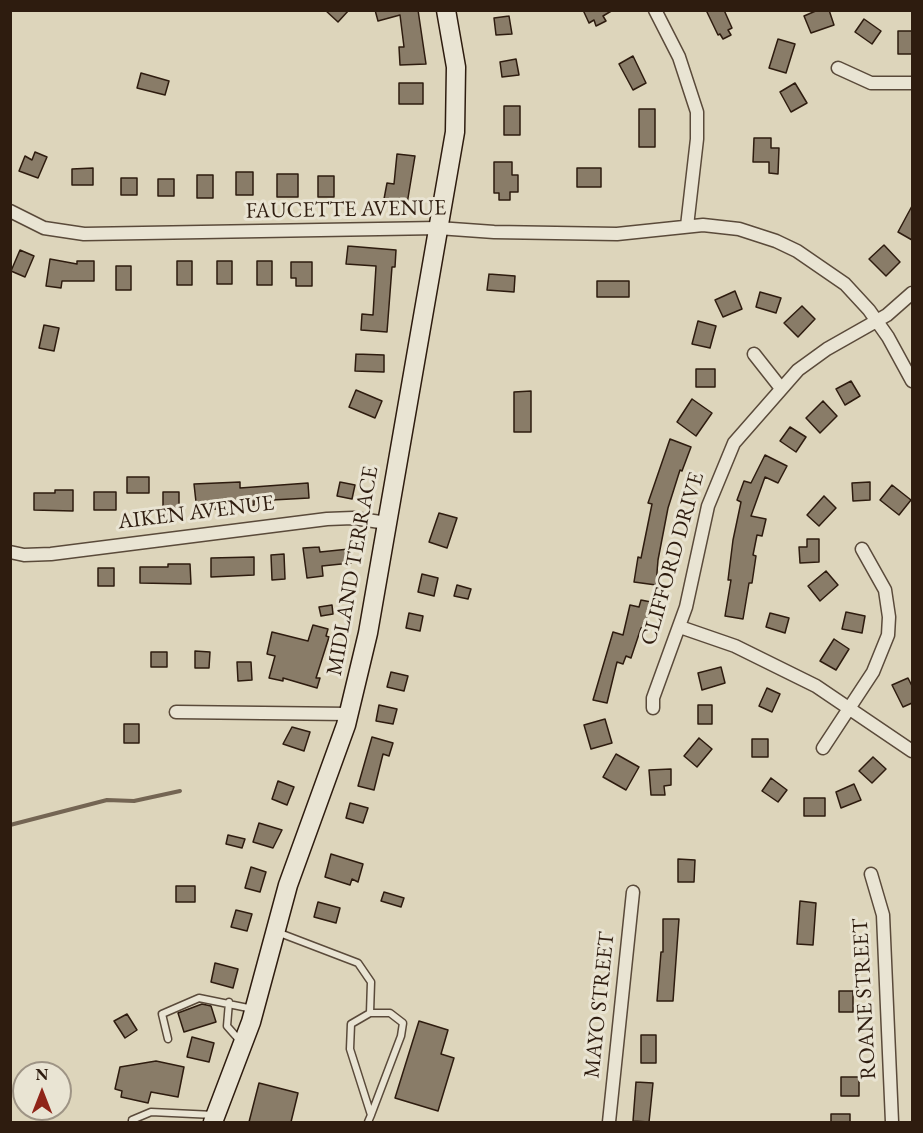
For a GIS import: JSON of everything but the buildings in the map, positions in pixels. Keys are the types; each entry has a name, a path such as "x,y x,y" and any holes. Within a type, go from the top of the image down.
{"street":[{"name":"MIDLAND TERRACE","path":"214,1119 255,1009 296,860 348,714 368,633 455,132 456,68 446,10"},
{"path":"655,10 679,57 697,112 697,148 687,226 739,229 776,241 797,251 845,284 877,322 912,381"},
{"path":"838,68 871,83 912,83"},
{"name":"FAUCETTE AVENUE","path":"10,211 44,228 84,234 438,228 494,232 606,234 687,226"},
{"name":"CLIFFORD DRIVE","path":"653,708 653,698 680,627 702,526 715,484 734,444 780,387 811,359 877,322 912,293"},
{"path":"754,354 780,387"},
{"name":"AIKEN AVENUE","path":"10,552 24,555 51,554 327,519 353,518 387,523"},
{"path":"823,748 879,659 888,635 885,590 862,549"},
{"path":"680,627 768,660 849,707 912,751"},
{"path":"176,712 348,714"},
{"name":"ROANE STREET","path":"871,874 883,915 892,1122"},
{"name":"MAYO STREET","path":"609,1122 633,892"}],"lane":[{"path":"276,931 358,963 371,982 370,1013"},
{"path":"168,1039 162,1014 199,998 229,1002 255,1009"},
{"path":"229,1002 228,1026 243,1044"},
{"path":"370,1013 390,1013 403,1023 401,1036 369,1119 350,1049 351,1024 370,1013"},
{"path":"132,1122 151,1112 214,1119"}],"waterway":[{"path":"10,825 107,800 134,801 180,791"}]}
